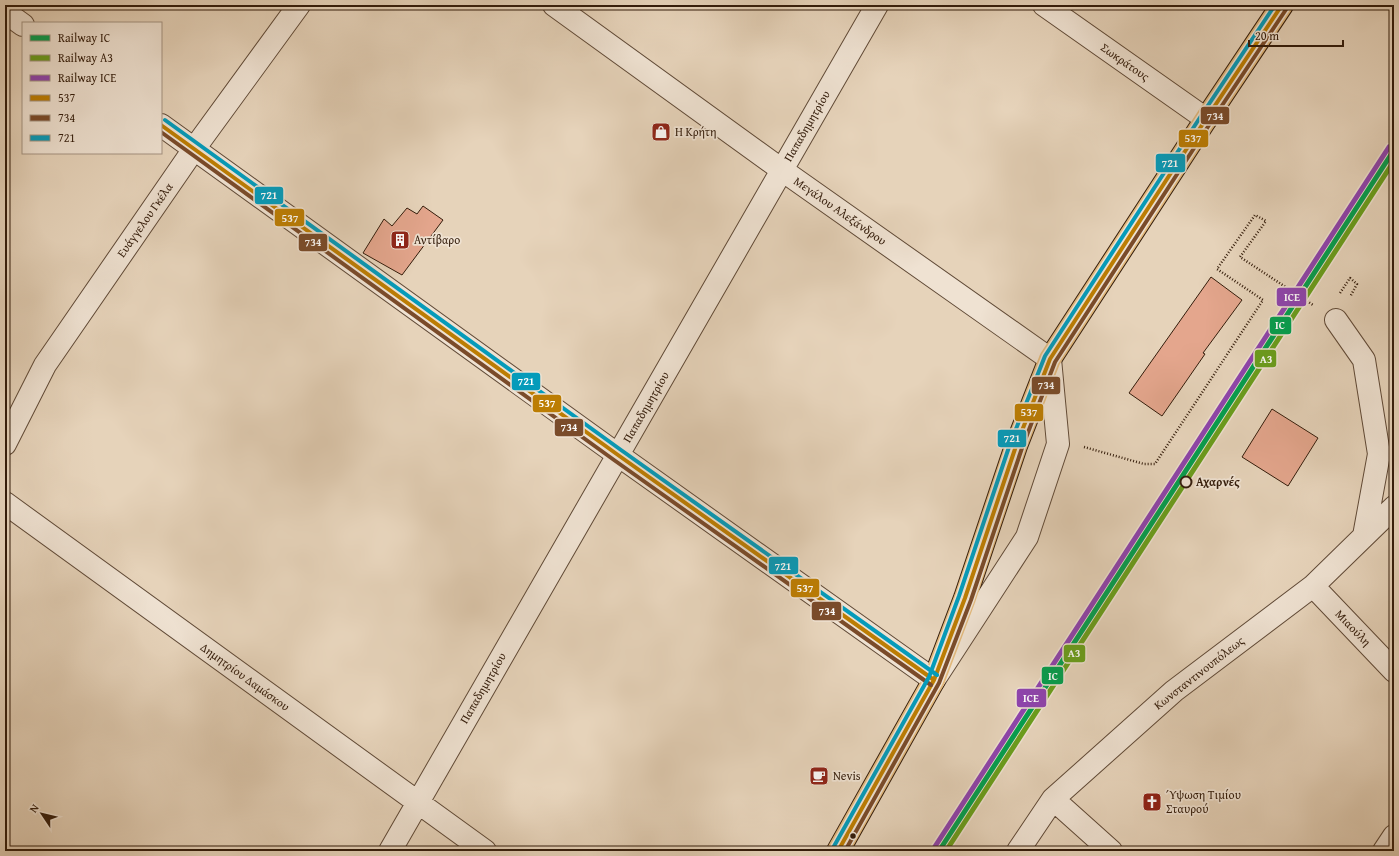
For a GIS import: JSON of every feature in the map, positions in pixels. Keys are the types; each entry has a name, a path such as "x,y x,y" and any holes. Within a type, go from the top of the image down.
{"main road":[{"path":"838,851 934,680 965,598 1016,446 1050,359 1282,5"}],"street":[{"name":"Ευάγγελου Γκέλα","path":"5,444 45,365 194,149 299,5"},
{"name":"Μεγάλου Αλεξάνδρου","path":"554,5 782,170 1050,359"},
{"name":"Παπαδημητρίου","path":"390,851 877,5"},
{"name":"Σωκράτους","path":"1044,5 1206,119"},
{"path":"5,12 22,24"},
{"path":"162,127 618,455 934,680 1027,537 1058,444 1050,359"},
{"path":"1328,314 1364,360 1379,454 1364,536"},
{"name":"Δημητρίου Δαμάσκου","path":"5,503 485,851"},
{"name":"Κωνσταντινουπόλεως","path":"1018,851 1053,799 1174,691 1313,586 1394,507"},
{"name":"Μιαούλη","path":"1313,586 1394,671"},
{"path":"1053,799 1111,851"},
{"path":"1384,851 1394,836"}],"path":[{"path":"1058,444 1071,443 1144,464 1155,464 1263,300 1218,269 1255,215 1266,221 1240,257 1328,314"},
{"path":"1350,278 1358,284"}],"building":[{"name":"Αντίβαρο","path":"423,206 443,220 402,275 363,253 384,219 392,226 407,208 417,214"},
{"path":"1211,277 1242,300 1203,353 1205,354 1162,416 1129,393"},
{"path":"1272,409 1318,438 1288,486 1242,457"}],"rail line":[{"name":"ICE","path":"934,848 1389,147"},
{"name":"IC","path":"939,851 1394,150"},
{"name":"A3","path":"946,851 1394,161"}],"transit line":[{"name":"721","path":"833,848 929,677 959,596 1010,444 1045,356 1275,5"},
{"name":"537","path":"838,851 934,680 965,598 1016,446 1050,359 1282,5"},
{"name":"734","path":"845,851 939,683 971,600 1022,448 1055,362 1287,8"},
{"name":"721","path":"165,120 621,450 937,675"},
{"name":"537","path":"162,126 618,455 934,680"},
{"name":"734","path":"162,133 614,460 931,685"}],"place":[{"name":"Η Κρήτη","path":"661,132"},
{"name":"Αντίβαρο","path":"400,240"},
{"name":"Αχαρνές","path":"1186,482"},
{"name":"Nevis","path":"819,776"},
{"name":"Ύψωση Τιμίου Σταυρού","path":"1152,802"}]}
